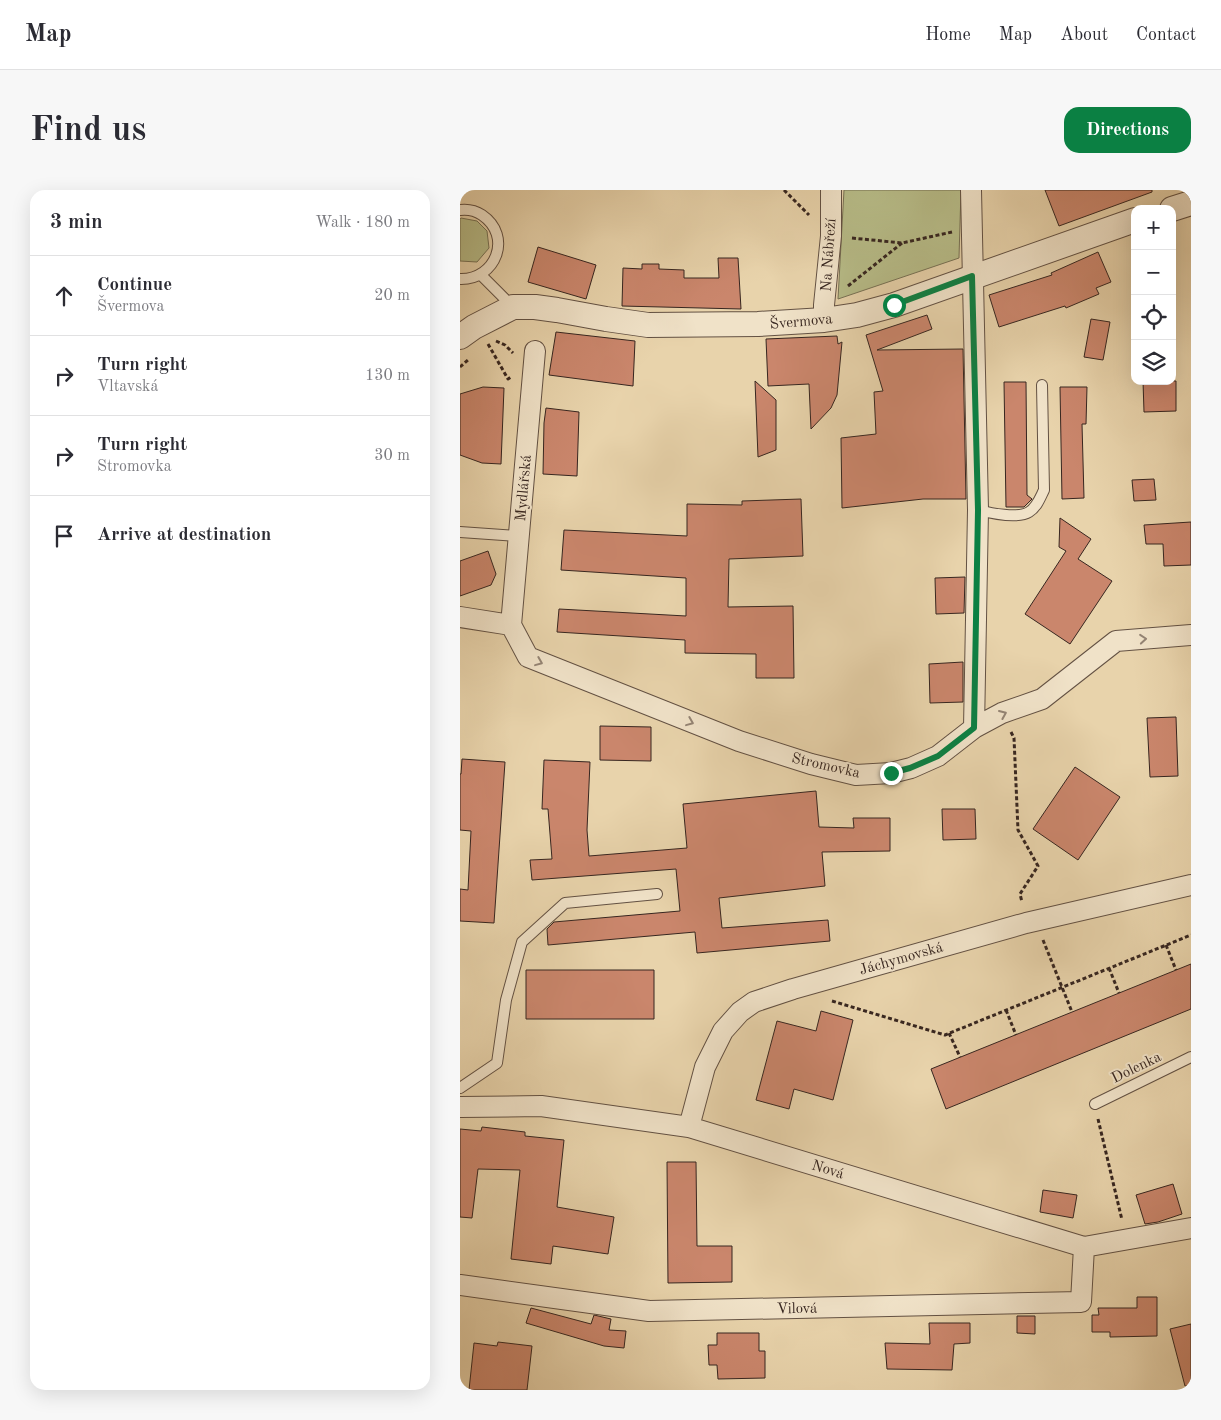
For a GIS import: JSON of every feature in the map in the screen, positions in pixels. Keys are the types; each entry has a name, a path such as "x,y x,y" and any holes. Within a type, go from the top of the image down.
{"street":[{"name":"Na Nábřeží","path":"824,312 831,236 831,190"},
{"path":"971,190 978,510 974,728"},
{"path":"1176,208 1191,203"},
{"name":"Švermova","path":"460,337 474,327 513,307 557,310 648,325 758,324 824,312 857,315 894,305 1131,221"},
{"name":"Mydlářská","path":"511,625 536,351"},
{"path":"460,617 511,625"},
{"name":"Stromovka","path":"511,625 528,657 740,741 811,764 856,774 891,773 910,768 938,756 974,728 1002,713 1042,699 1116,641 1191,635"},
{"name":"Jáchymovská","path":"689,1127 705,1067 723,1031 740,1012 754,1002 786,990 1035,921 1191,885"},
{"name":"Nová","path":"460,1107 541,1106 689,1127 1084,1246 1191,1228"},
{"name":"Vilová","path":"460,1285 648,1311 1081,1302 1084,1246"}],"lane":[{"path":"460,210 477,212 488,219 495,230 498,242 497,255 491,267 481,275 468,280 460,279"},
{"path":"481,275 513,307"},
{"path":"978,510 1003,515 1028,513 1038,503 1044,490 1042,385"},
{"path":"460,532 519,536"},
{"path":"460,1088 497,1063 506,1000 522,942 566,903 657,894"},
{"name":"Dolenka","path":"1095,1104 1191,1057"}],"path":[{"path":"831,236 902,243 972,228"},
{"path":"824,312 902,243"},
{"path":"483,346 492,341 497,341 505,345 516,360"},
{"path":"488,343 508,379 514,374"},
{"path":"1014,738 1018,830 1038,866 1020,894"},
{"path":"1035,921 1072,1012"},
{"path":"831,1000 944,1035 1191,935"},
{"path":"1166,945 1176,970"},
{"path":"1109,968 1119,993"},
{"path":"1006,1010 1016,1035"},
{"path":"949,1033 960,1057"},
{"path":"1095,1104 1126,1240"}],"green space":[{"path":"844,190 961,190 959,258 838,299"},
{"path":"461,218 477,221 487,231 489,248 477,262 460,261"}],"building":[{"path":"1045,190 1152,190 1152,192 1059,226"},
{"path":"538,247 596,265 586,299 528,282"},
{"path":"1098,252 1111,282 1096,288 1099,294 1066,308 1065,306 999,327 989,295 1052,275 1051,273"},
{"path":"718,258 738,258 741,309 622,306 623,268 642,269 642,264 659,264 659,269 684,270 684,278 719,278"},
{"path":"927,315 932,329 877,350 963,349 966,499 923,499 842,508 841,438 876,434 874,392 883,391 866,335"},
{"path":"1091,319 1110,322 1103,360 1084,357"},
{"path":"556,332 635,341 633,386 549,375"},
{"path":"837,336 838,344 842,342 837,395 831,408 811,429 809,384 768,386 766,339"},
{"path":"755,381 776,400 776,450 758,457"},
{"path":"1004,382 1026,382 1027,495 1032,499 1024,507 1006,507"},
{"path":"1143,385 1176,385 1176,411 1144,412"},
{"path":"483,387 504,388 501,464 482,463 460,455 460,394"},
{"path":"1060,387 1087,387 1086,424 1082,424 1084,498 1062,499"},
{"path":"546,408 579,412 577,476 543,474"},
{"path":"1154,479 1156,500 1134,501 1132,480"},
{"path":"801,499 803,556 729,559 728,607 793,606 794,678 756,678 756,654 685,653 685,640 557,632 559,609 686,616 686,578 561,570 564,530 687,536 687,504 742,505 742,501"},
{"path":"1060,518 1091,539 1078,559 1112,581 1070,644 1025,614 1066,551 1059,547"},
{"path":"1191,522 1191,565 1164,566 1163,544 1146,544 1144,525"},
{"path":"488,551 496,574 491,585 460,596 460,561"},
{"path":"965,577 964,613 936,614 935,578"},
{"path":"963,662 963,702 930,703 929,664"},
{"path":"1176,717 1178,776 1150,777 1147,718"},
{"path":"600,726 651,727 651,761 600,760"},
{"path":"462,759 505,762 494,923 460,921 460,889 468,890 471,831 460,830 460,774"},
{"path":"544,760 590,762 587,830 589,856 687,848 683,804 816,791 819,827 854,828 853,818 890,818 890,851 822,852 825,886 719,898 722,928 828,920 830,941 697,953 695,932 548,945 547,929 554,922 680,911 676,869 532,880 530,860 552,859 548,809 542,809"},
{"path":"1075,767 1120,797 1078,860 1033,829"},
{"path":"942,809 975,809 976,839 943,840"},
{"path":"1191,964 1191,1009 946,1109 931,1069"},
{"path":"526,970 654,970 654,1019 526,1019"},
{"path":"821,1011 853,1020 833,1100 794,1089 789,1109 756,1100 777,1021 816,1031"},
{"path":"482,1127 525,1132 525,1136 564,1140 557,1207 614,1217 608,1254 553,1246 551,1264 511,1259 520,1170 478,1169 472,1218 460,1217 460,1129 481,1131"},
{"path":"667,1162 696,1162 697,1246 732,1246 732,1282 668,1283"},
{"path":"1173,1184 1182,1214 1145,1224 1136,1195"},
{"path":"1043,1190 1077,1195 1073,1218 1040,1212"},
{"path":"1137,1297 1157,1297 1157,1336 1110,1337 1110,1332 1092,1332 1092,1315 1099,1315 1098,1308 1137,1308"},
{"path":"531,1308 591,1324 594,1315 611,1319 609,1330 626,1331 624,1348 604,1346 526,1323"},
{"path":"1017,1316 1035,1316 1035,1334 1017,1333"},
{"path":"929,1323 970,1323 970,1343 954,1344 952,1370 887,1369 885,1343 930,1344"},
{"path":"1191,1324 1191,1386 1185,1386 1170,1329"},
{"path":"717,1333 759,1333 759,1351 765,1351 765,1378 718,1379 717,1365 709,1365 708,1345 717,1345"},
{"path":"498,1342 532,1346 527,1390 469,1390 474,1343 497,1346"}],"route":[{"path":"891,773 910,768 938,756 974,728 978,510 972,276 894,305"}]}
